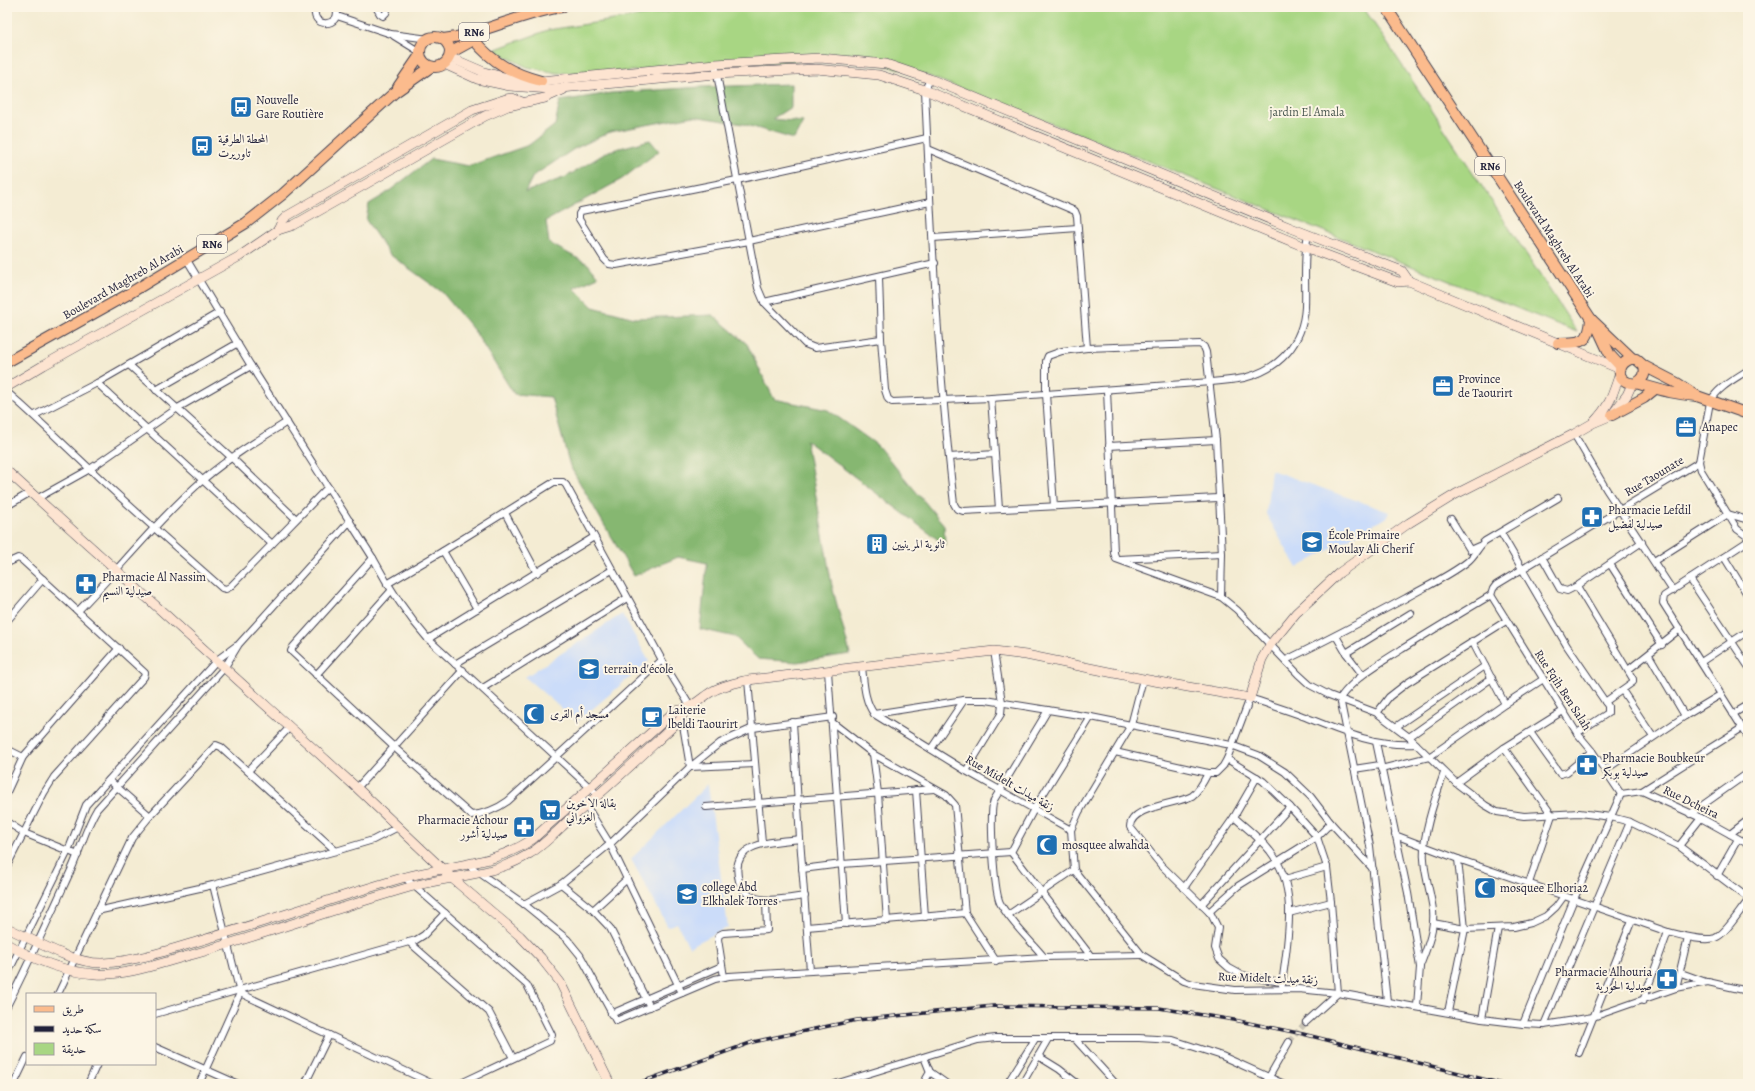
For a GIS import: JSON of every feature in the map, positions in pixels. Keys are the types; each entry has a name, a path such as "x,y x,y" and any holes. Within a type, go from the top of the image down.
{"main road":[{"name":"RN6","path":"420,53 422,46 428,39 436,37 443,39 462,36 549,8 562,7"},
{"name":"Boulevard Maghreb Al Arabi","path":"1386,7 1594,322 1610,355 1620,370"},
{"path":"1395,7 1395,21"},
{"name":"RN6","path":"431,67 435,67 474,40 505,22"},
{"name":"RN6","path":"443,39 448,45 448,58"},
{"path":"474,40 496,63 510,71 541,81"},
{"name":"Boulevard Maghreb Al Arabi","path":"394,93 420,53"},
{"path":"420,53 422,60 431,67"},
{"name":"Boulevard Maghreb Al Arabi","path":"7,362 187,260 228,234 266,207 394,93 431,67"},
{"name":"Boulevard Maghreb Al Arabi","path":"1594,322 1620,344 1633,358"},
{"path":"1558,343 1574,342 1585,339 1594,322"},
{"name":"RN6","path":"1633,358 1640,361 1644,366 1677,383 1697,396 1710,402 1748,414"},
{"path":"1620,370 1626,360 1633,358"},
{"path":"1634,383 1640,381 1645,374 1644,366"},
{"name":"RN6","path":"1620,370 1624,381 1672,394 1697,396"},
{"path":"1612,414 1644,398 1655,389"}],"street":[{"path":"306,7 315,9 316,19 323,23 331,22 337,16"},
{"path":"336,7 337,16"},
{"path":"376,7 383,16 388,7"},
{"path":"337,16 391,34 428,39"},
{"path":"391,34 420,53"},
{"path":"448,58 484,72 512,79 541,81 715,64 798,58 848,60 886,64 930,79 1222,200 1402,271 1409,281"},
{"path":"448,58 476,79 510,86 566,89 716,74 795,69 839,70 879,75 925,90 1305,247 1398,282 1409,281 1620,370 1610,402 1593,423"},
{"path":"715,64 758,288 764,302 805,344 815,348 881,339"},
{"path":"930,79 925,90 930,202 943,400 954,504 957,509 964,511 1218,498"},
{"path":"7,387 240,256 278,230 294,225 480,118 522,102 545,98 566,89"},
{"path":"927,138 737,180 586,210 579,214 579,220 604,260 609,264 616,264 749,241 930,202"},
{"path":"928,149 1075,211 1077,216 1087,348"},
{"path":"1217,211 1222,200"},
{"path":"933,238 1078,228"},
{"path":"879,277 881,339 885,390 888,399 892,402 991,398 1211,382 1244,378 1263,370 1282,358 1295,342 1301,332 1305,306 1305,247 1308,234"},
{"path":"187,260 220,312 251,366 350,521 391,591 411,620 428,639 598,795"},
{"path":"764,302 935,263"},
{"path":"34,415 97,383 220,312"},
{"path":"156,390 238,343"},
{"path":"1054,506 1046,394 1046,361 1048,356 1062,351 1087,348 1200,344 1204,347 1206,352 1211,382 1216,440 1222,554 1221,597"},
{"path":"129,365 231,457 296,519"},
{"path":"7,506 90,469 148,430 176,409 251,366"},
{"path":"1710,402 1714,395 1725,385 1748,370"},
{"path":"97,383 272,544"},
{"path":"1115,752 1208,774 1216,773 1220,770 1227,759 1250,698 1262,659 1280,631 1314,596 1358,558 1400,529 1456,494 1612,414 1627,395 1634,383"},
{"path":"1107,390 1111,503 1114,553 1116,559"},
{"path":"7,392 34,415 154,528 222,588 226,589 328,487"},
{"path":"991,398 999,509"},
{"name":"Rue Taounate","path":"1491,596 1496,585 1699,462 1710,402"},
{"path":"78,611 117,571 154,528 203,480 231,457 287,422"},
{"path":"1574,434 1606,489 1673,591"},
{"path":"1109,446 1216,440"},
{"path":"949,457 995,454"},
{"path":"1699,462 1704,475 1737,529 1748,537"},
{"path":"7,471 225,667 289,728 357,788 453,879 520,936 555,974 609,1084"},
{"path":"387,584 554,482 563,482 662,660 685,712 683,725 690,767"},
{"path":"1452,519 1470,550 1558,498"},
{"path":"505,513 537,573"},
{"path":"1654,561 1728,514 1748,520"},
{"path":"7,1006 32,956 78,855 94,815 117,787 225,667 239,644 350,521"},
{"path":"1501,533 1567,646 1609,708 1608,713 1577,733"},
{"path":"428,639 594,537"},
{"path":"1748,541 1664,596 1663,603 1748,737"},
{"path":"1542,557 1560,589 1567,591 1577,586 1642,542"},
{"path":"1286,660 1336,636 1462,566 1473,557 1479,546"},
{"path":"443,551 477,609"},
{"path":"1116,559 1222,554"},
{"path":"1724,557 1748,596"},
{"path":"7,563 18,558 22,560 143,670 144,673 144,677 54,777 44,793 8,863"},
{"path":"373,558 293,646 291,651 395,748 471,814 488,811 500,806 662,660"},
{"path":"1116,559 1221,597 1237,610 1310,685 1323,692 1377,712 1397,726 1444,773 1485,806 1497,812 1524,816 1579,813 1611,817 1630,822 1679,846 1748,900 1719,935 1710,938 1688,937 1632,920 1424,847 1395,835"},
{"path":"1610,564 1662,645"},
{"path":"455,664 612,570"},
{"path":"7,621 43,579"},
{"path":"1690,579 1748,666"},
{"path":"1577,586 1628,670 1633,681 1605,702"},
{"path":"316,675 391,591"},
{"path":"1387,1001 1368,834 1340,698 1348,687 1362,674 1439,626 1491,596"},
{"name":"Rue Fqih Ben Salah","path":"1491,596 1542,680 1577,733 1621,794"},
{"path":"483,688 628,598"},
{"path":"1346,653 1411,613"},
{"path":"1377,712 1389,697 1407,683 1506,621"},
{"path":"1628,670 1662,645 1680,629"},
{"path":"1701,662 1748,631"},
{"path":"1336,636 1346,653 1362,674"},
{"path":"1472,641 1505,704"},
{"path":"7,975 68,851 86,805 217,660 239,644"},
{"path":"7,792 23,757 119,648"},
{"path":"966,771 999,720 1001,714 1002,702 994,651"},
{"path":"7,944 19,951 70,970 95,974 123,972 229,944 412,886 480,874 530,854 587,806 685,712 713,691 728,684 748,680 994,651 1026,654 1143,679 1250,698 1348,735 1376,742 1416,744"},
{"path":"1649,655 1685,716"},
{"path":"1397,726 1485,666"},
{"path":"862,667 865,695 874,714 964,700 1002,702 1091,717 1231,745 1265,759 1285,772 1311,797 1373,869"},
{"path":"357,788 395,748 463,670"},
{"path":"828,671 833,720 846,924"},
{"path":"1409,737 1492,678"},
{"path":"1008,915 1074,870 1071,830 1079,812 1131,725 1143,679"},
{"path":"748,680 762,843"},
{"path":"1354,769 1381,767 1429,757 1542,680"},
{"path":"1622,690 1653,738"},
{"path":"1605,770 1685,716 1720,695"},
{"path":"932,749 964,700"},
{"path":"1733,714 1748,704"},
{"path":"1044,957 1008,915 999,901 994,854 992,808 994,800 1048,710"},
{"path":"7,928 76,960 102,963 122,961 151,955 226,934 404,877 468,865 514,851 523,846 581,797 675,711 685,712"},
{"path":"1456,783 1504,748 1563,711"},
{"name":"Rue Midelt زنقة ميدلت","path":"874,714 966,771 1071,830"},
{"path":"1011,852 1034,809 1091,717"},
{"path":"524,904 560,884 610,844 690,767 720,743 752,728 794,722 833,720 873,754 946,795 955,805 965,913 996,961"},
{"path":"794,722 800,839 810,971"},
{"path":"248,771 289,728"},
{"path":"1523,1024 1574,899 1621,794 1642,791 1742,728"},
{"path":"1530,732 1560,774 1567,772 1592,752"},
{"path":"1376,742 1408,893 1420,967 1417,1006"},
{"path":"58,993 76,960 127,846 136,832 150,816 216,745 221,747 336,851"},
{"path":"1504,748 1552,815"},
{"path":"7,749 23,757"},
{"path":"873,754 878,793 887,921"},
{"path":"1227,759 1257,777 1290,807 1316,837 1327,867 1338,993 1306,1022"},
{"path":"690,767 755,764"},
{"path":"1420,967 1433,923 1424,847 1429,823 1444,773"},
{"path":"1690,814 1748,773"},
{"path":"1208,774 1193,795 1149,810 1134,818 1130,824 1132,831 1161,865 1209,912 1217,923 1218,932 1216,952 1222,962 1240,974 1282,982"},
{"path":"1184,888 1234,817 1257,777"},
{"path":"109,780 150,816"},
{"path":"706,807 934,789"},
{"path":"916,790 925,917"},
{"name":"Rue Dcheira","path":"1642,791 1701,818 1748,844"},
{"path":"581,797 610,844 682,994"},
{"path":"1201,905 1290,807"},
{"path":"1529,883 1552,815"},
{"path":"1234,817 1261,840 1277,860 1285,879 1289,912 1281,989"},
{"path":"1679,846 1701,818"},
{"path":"1730,834 1748,820"},
{"path":"7,822 24,833 78,855"},
{"path":"1544,1024 1630,822"},
{"path":"1209,912 1238,886 1277,860 1316,837 1332,823"},
{"path":"98,911 213,884 336,851 374,840 398,827"},
{"path":"800,839 762,843 749,848 738,863 737,874 740,886 746,893 754,898 766,900 805,896"},
{"path":"1716,876 1738,839"},
{"path":"802,869 842,864 1011,852"},
{"path":"1011,852 1090,955"},
{"path":"1448,1012 1465,929 1458,859"},
{"path":"468,865 524,904 572,945 580,955 614,1019 618,1021 724,977 1044,957 1142,955"},
{"path":"1285,879 1327,867"},
{"name":"Rue Midelt زنقة ميدلت","path":"1074,870 1142,955 1174,976 1193,984 1235,990 1281,989 1338,993 1417,1006 1482,1019 1523,1024 1544,1024 1593,1017 1643,1001 1676,988 1708,982 1748,991"},
{"path":"404,877 412,886 527,985 552,1035 550,1041 459,1084"},
{"path":"593,910 627,879"},
{"path":"199,1084 239,991 229,944 213,884"},
{"path":"560,884 593,910 610,928 650,1007"},
{"path":"1433,923 1465,929 1514,927 1531,923 1546,916 1556,907 1564,896"},
{"path":"724,977 718,939 719,935 723,933 767,930 766,900"},
{"path":"1289,912 1331,902"},
{"path":"156,1014 409,942 424,935 445,913"},
{"path":"807,927 965,913"},
{"path":"1579,1053 1632,920"},
{"path":"1482,1019 1498,928"},
{"path":"1643,1001 1668,932"},
{"path":"1676,988 1681,973 1688,937"},
{"path":"409,942 489,1012 514,1058"},
{"path":"611,1014 677,984 722,966"},
{"path":"1681,973 1708,982"},
{"path":"239,991 433,1084"},
{"path":"305,1084 329,1035"},
{"path":"835,1084 978,1040 996,1038 1173,1040 1222,1056 1284,1084"},
{"path":"1007,1084 1035,1039"},
{"path":"1022,1084 1048,1039"},
{"path":"1075,1039 1116,1084"},
{"path":"1265,1084 1289,1042"},
{"path":"156,1047 238,1084"},
{"path":"1038,1056 1060,1069 1078,1084"},
{"path":"924,1057 930,1072 947,1084"},
{"path":"14,1084 26,1059"},
{"path":"88,1084 97,1065"},
{"path":"923,1084 930,1072"}],"shaded area":[{"name":"École Primaire Moulay Ali Cherif","path":"1271,470 1389,512 1387,517 1297,568 1266,514"},
{"name":"terrain d'école","path":"622,614 649,661 577,722 525,677"},
{"name":"college Abd Elkhalek Torres","path":"708,784 728,927 689,947 677,923 668,927 631,859"}],"green space":[{"name":"jardin El Amala","path":"699,7 1363,7 1577,332 1100,142 923,74 853,58 598,73 557,73 527,67 493,50 548,30"},
{"path":"791,84 791,107 772,119 803,122 794,139 743,124 693,116 610,132 574,149 533,176 525,192 566,177 609,151 650,140 659,151 622,179 546,221 549,243 588,264 598,277 574,288 593,307 635,318 713,315 747,344 774,399 828,410 877,445 944,525 945,545 806,440 832,586 850,654 797,662 758,659 735,637 700,629 707,563 678,557 634,576 570,466 551,397 514,394 475,332 442,292 389,254 366,220 369,204 384,195 431,159 469,166 529,145 555,125 560,101 611,93 701,87"}],"tunnel":[{"path":"1289,1042 1306,1022"}],"railway":[{"path":"636,1084 753,1042 857,1020 993,1006 1159,1008 1234,1020 1303,1034 1503,1084"}],"place":[{"name":"Nouvelle Gare Routière","path":"241,107"},
{"name":"المحطة الطرقية تاوريرت","path":"202,146"},
{"name":"Province de Taourirt","path":"1443,386"},
{"name":"Anapec","path":"1686,427"},
{"name":"Pharmacie Lefdil صيدلية لفضيل","path":"1592,517"},
{"name":"École Primaire Moulay Ali Cherif","path":"1312,542"},
{"name":"ثانوية المرينيين","path":"877,544"},
{"name":"Pharmacie Al Nassim صيدلية النسيم","path":"86,584"},
{"name":"terrain d'école","path":"589,669"},
{"name":"مسجد أم القرى","path":"534,714"},
{"name":"Laiterie lbeldi Taourirt","path":"652,717"},
{"name":"Pharmacie Boubkeur صيدلية بوبكر","path":"1587,765"},
{"name":"بقالة الاخوين الغزواني","path":"550,810"},
{"name":"Pharmacie Achour صيدلية أشور","path":"524,827"},
{"name":"mosquee alwahda","path":"1047,845"},
{"name":"mosquee Elhoria2","path":"1485,888"},
{"name":"college Abd Elkhalek Torres","path":"687,894"},
{"name":"Pharmacie Alhouria صيدلية الحورية","path":"1667,979"}]}
